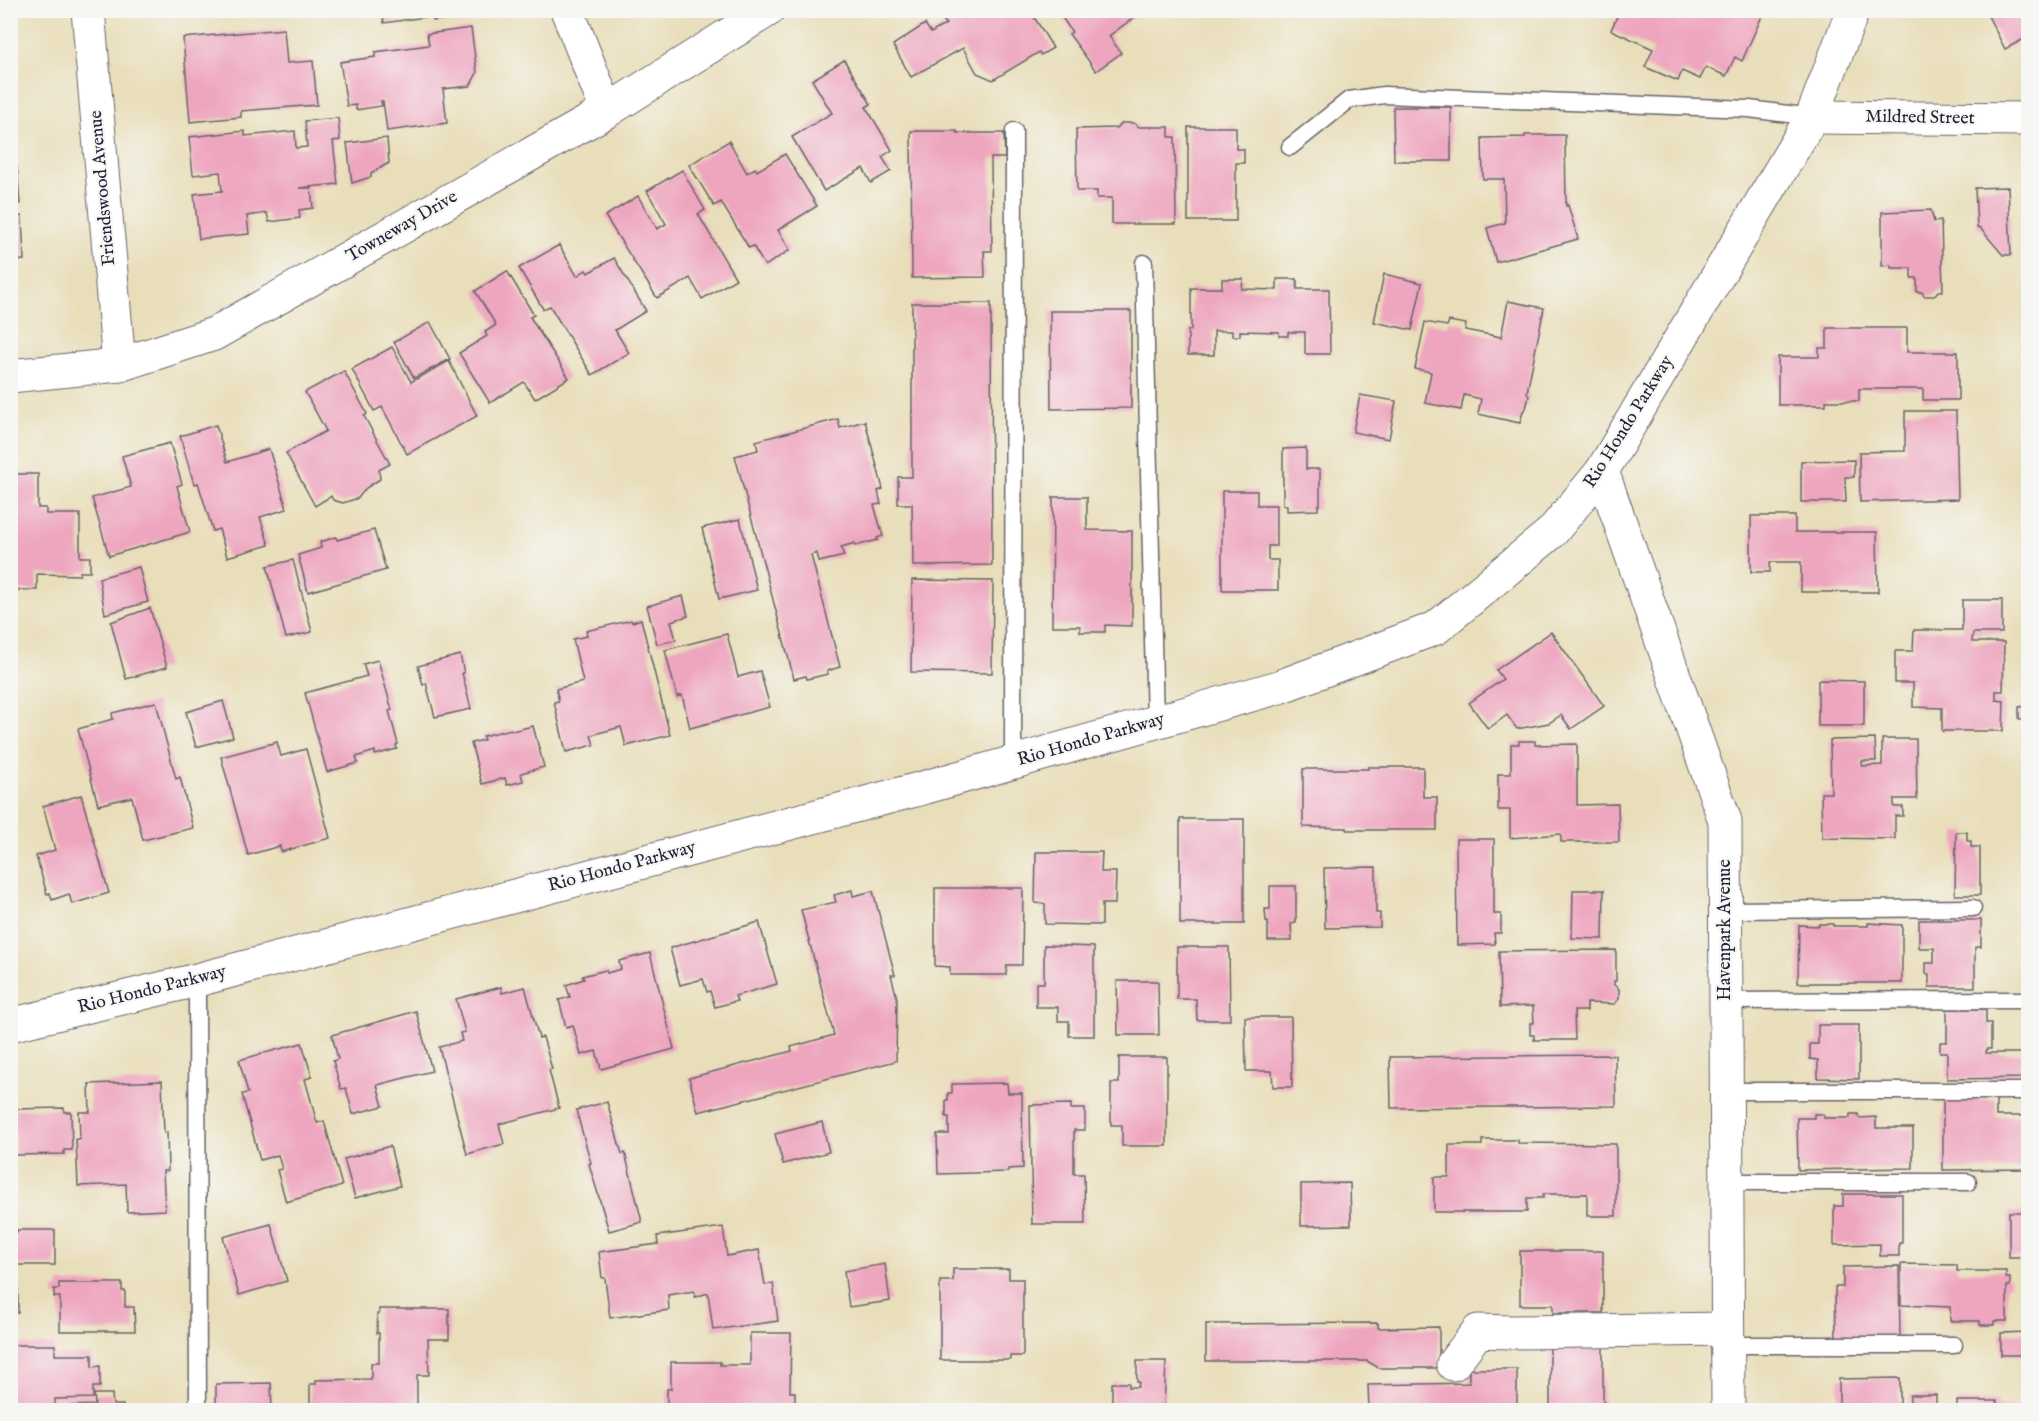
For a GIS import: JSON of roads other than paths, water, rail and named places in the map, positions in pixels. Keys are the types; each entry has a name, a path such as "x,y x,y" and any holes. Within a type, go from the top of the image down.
{"street":[{"name":"Friendswood Avenue","path":"88,10 119,365"},
{"path":"567,10 607,111"},
{"name":"Towneway Drive","path":"10,376 119,365 214,333 607,111 768,10"},
{"name":"Rio Hondo Parkway","path":"10,1025 197,980 919,789 1280,687 1436,628 1552,532 1602,471 1812,117 1853,10"},
{"name":"Mildred Street","path":"1812,117 2028,119"},
{"name":"Havenpark Avenue","path":"1602,471 1725,821 1728,1410"},
{"path":"1453,1364 1478,1331 1727,1337"}],"lane":[{"path":"1290,147 1349,100 1384,95 1749,109 1812,117"},
{"path":"1013,762 1014,131"},
{"path":"1144,263 1155,723"},
{"path":"1726,910 1973,908"},
{"path":"197,980 198,1410"},
{"path":"1726,1001 2028,1000"},
{"path":"1726,1090 2028,1091"},
{"path":"1727,1182 1968,1182"},
{"path":"1727,1337 1954,1345"}]}
